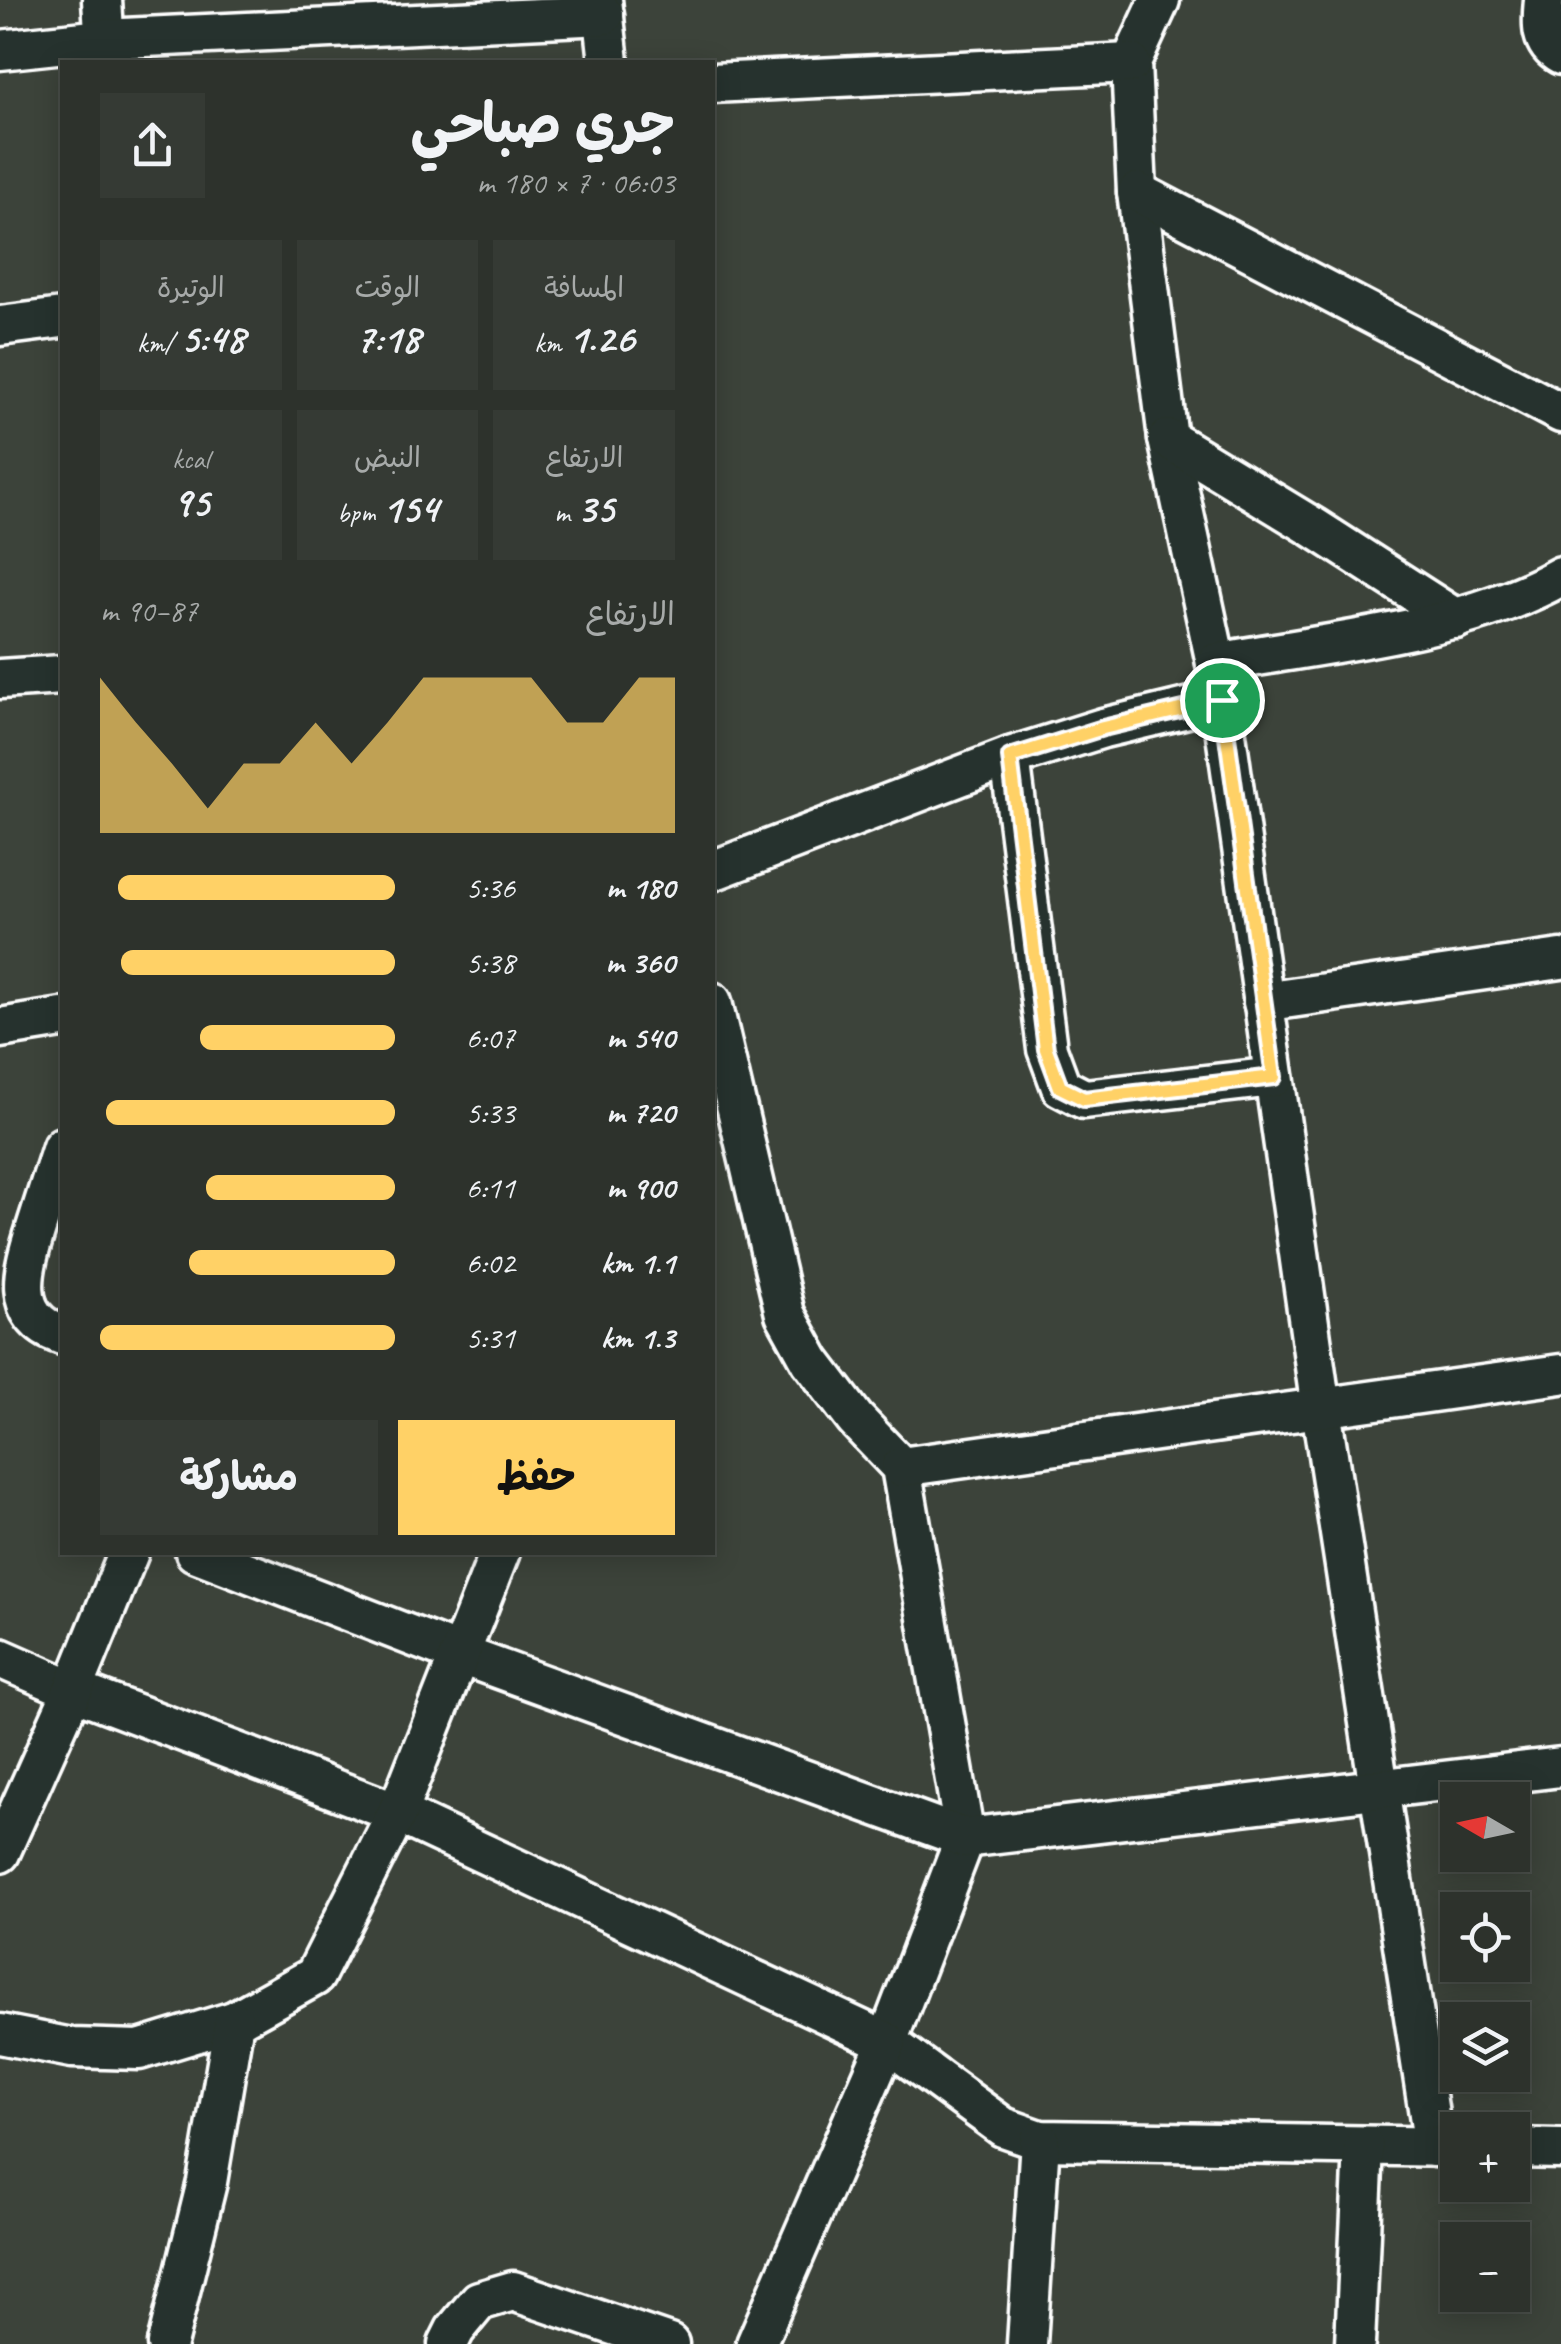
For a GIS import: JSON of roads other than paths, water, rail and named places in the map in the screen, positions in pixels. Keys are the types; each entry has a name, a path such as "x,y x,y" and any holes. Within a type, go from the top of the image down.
{"street":[{"path":"102,0 104,51"},
{"path":"1160,0 1131,63 1137,192 1168,438 1216,663 1320,1409 1379,1790 1440,2115"},
{"path":"1544,0 1541,30 1551,50 1561,55"},
{"path":"0,50 104,51 603,8 609,60"},
{"path":"715,83 1131,63"},
{"path":"1137,192 1561,413"},
{"path":"0,326 60,318"},
{"path":"1168,438 1456,619"},
{"path":"1216,663 1456,619 1534,591 1561,576"},
{"path":"0,679 60,675"},
{"path":"715,870 1010,757 1103,728 1222,700"},
{"path":"1010,757 1046,1049 1060,1087 1084,1099 1274,1077"},
{"path":"1263,1002 1561,959"},
{"path":"715,1012 786,1314 811,1361 855,1419 901,1467 965,1838 887,2042 756,2344"},
{"path":"0,1028 60,1018"},
{"path":"60,1153 23,1271 24,1293 33,1315 60,1334"},
{"path":"901,1467 1561,1374"},
{"path":"0,1854 128,1555"},
{"path":"203,1555 460,1655 965,1838 1561,1767"},
{"path":"0,2034 72,2048 139,2050 234,2021 315,1976 397,1813 499,1555"},
{"path":"0,1658 73,1690 397,1813 887,2042 1003,2128 1040,2140 1440,2147"},
{"path":"168,2344 206,2182 234,2021"},
{"path":"1027,2344 1040,2140"},
{"path":"1355,2344 1364,2146"},
{"path":"1530,2148 1561,2148"},
{"path":"448,2344 454,2330 479,2301 513,2290 669,2344"}]}
